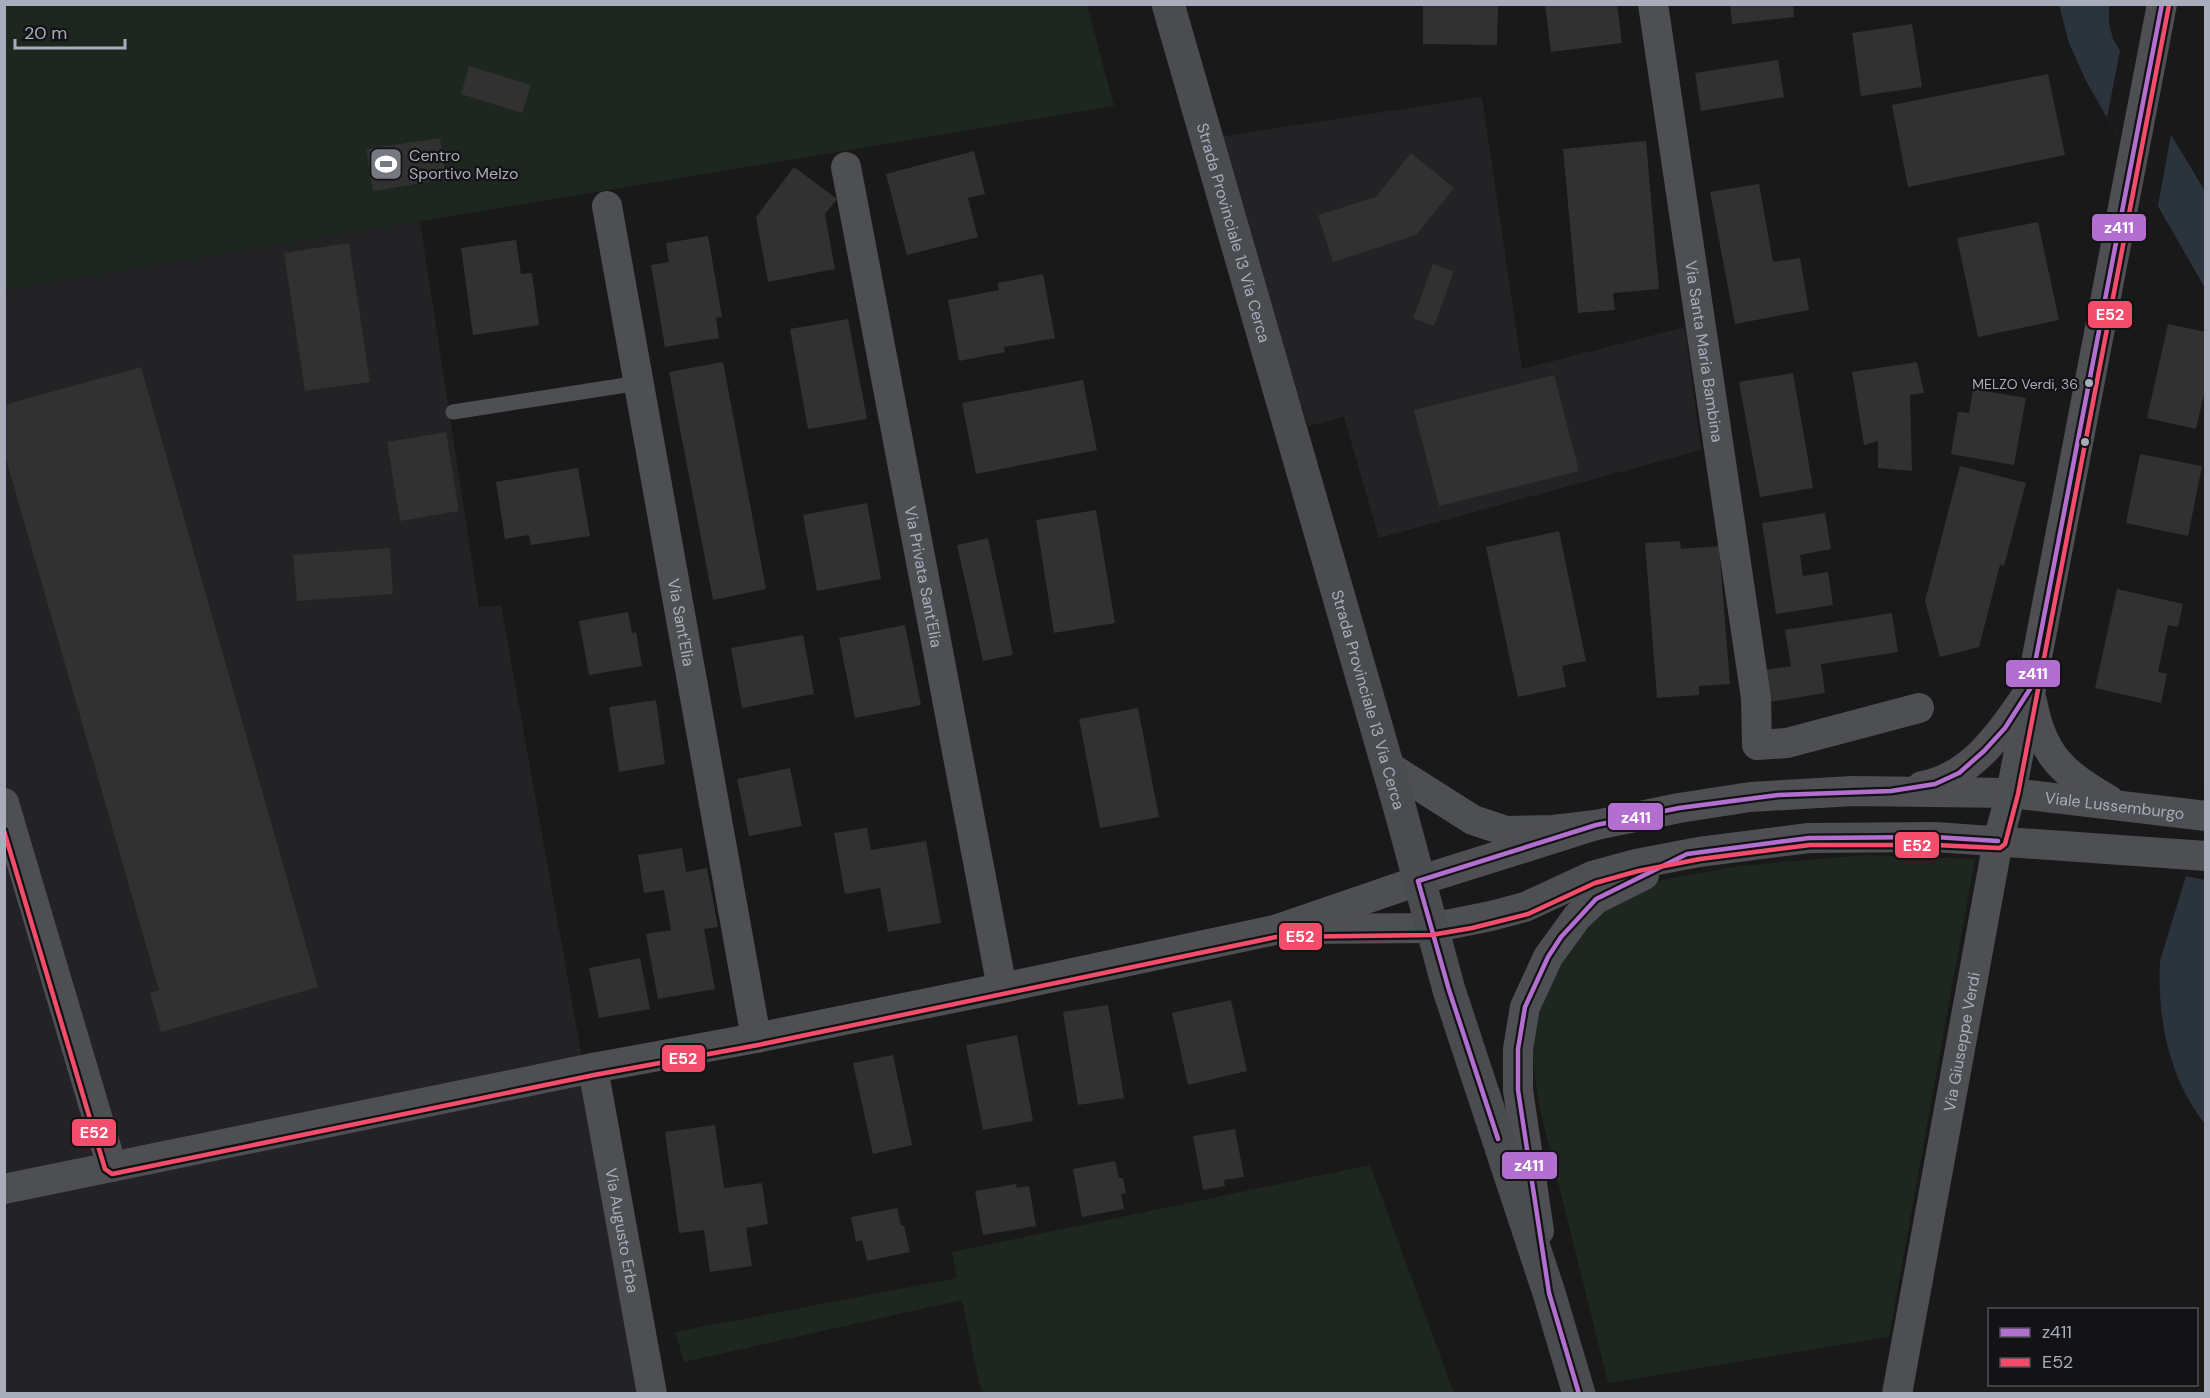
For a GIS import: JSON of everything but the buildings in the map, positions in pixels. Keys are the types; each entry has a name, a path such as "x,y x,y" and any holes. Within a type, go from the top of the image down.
{"main road":[{"name":"Strada Provinciale 13 Via Cerca","path":"1168,4 1388,766 1449,990 1549,1293 1579,1394"}],"street":[{"name":"Via Santa Maria Bambina","path":"1653,4 1756,698 1757,745 1787,743 1919,708"},
{"name":"Via Giuseppe Verdi","path":"1897,1394 1998,841 2011,793 2162,4"},
{"name":"Via Privata Sant'Elia","path":"846,167 1002,988"},
{"name":"Via Sant'Elia","path":"608,206 756,1038"},
{"name":"Via Giuseppe Verdi","path":"1891,791 1935,784 1959,772 1994,740 2030,689"},
{"name":"Via Giuseppe Verdi","path":"2030,689 2036,724 2041,737 2056,760 2082,784 2118,805"},
{"name":"Viale Lussemburgo","path":"1388,766 1473,820 1493,828 1506,831 1534,831 1596,825"},
{"name":"Viale Lussemburgo","path":"1418,881 1596,825 1749,797 1808,792 2011,793 2201,816"},
{"path":"4,803 112,1167"},
{"path":"1275,930 1431,928 1509,912 1592,876 1636,864 1687,854 1819,837 1935,837 2198,854"},
{"path":"1549,1293 1518,1089 1518,1049 1525,1007 1548,957 1561,937 1596,899 1687,854"},
{"path":"4,1189 593,1068 756,1038 1002,988 1275,930 1418,881"},
{"name":"Via Augusto Erba","path":"593,1068 652,1394"}],"lane":[{"path":"453,412 639,383"}],"shaded area":[{"name":"Centro Sportivo Melzo","path":"4,5 1087,5 1114,106 5,290"},
{"path":"2059,5 2109,5 2109,23 2113,39 2205,191 2205,288 2086,81 2069,43"},
{"path":"1482,97 1522,369 1685,327 1701,450 1379,538 1344,417 1308,426 1218,137"},
{"path":"420,221 479,607 501,605 642,1393 5,1394 5,290"},
{"path":"2205,776 2205,1124 2182,1087 2168,1047 2163,1026 2160,961 2186,876"},
{"path":"1866,855 1975,859 1889,1337 1608,1383 1539,1106 1531,1047 1538,998 1592,915 1651,882 1739,866"},
{"path":"1370,1165 1454,1393 985,1393 980,1387 962,1300 684,1362 675,1332 957,1278 952,1252"}],"pier":[{"path":"2120,51 2171,134 2158,206 2107,117"},
{"path":"2203,781 2206,781 2205,880 2186,876"}],"transit line":[{"name":"z411","path":"1418,881 1596,825 1679,808 1778,795 1891,791 1935,784 1959,773 2005,728 2030,689 2162,4"},
{"name":"E52","path":"4,831 105,1169 112,1174 594,1075 758,1045 1276,937 1431,935 1472,928 1528,914 1595,883 1638,871 1700,859 1810,845 1935,845 2000,848 2005,844 2018,794 2169,5"},
{"name":"z411","path":"1579,1394 1549,1293 1518,1090 1518,1049 1525,1007 1548,957 1561,937 1596,899 1687,854 1809,838 1935,837 1998,841"},
{"name":"z411","path":"1418,881 1449,990 1498,1139"}],"place":[{"name":"Centro Sportivo Melzo","path":"386,164"},
{"name":"MELZO Verdi, 36","path":"2089,383"}]}
